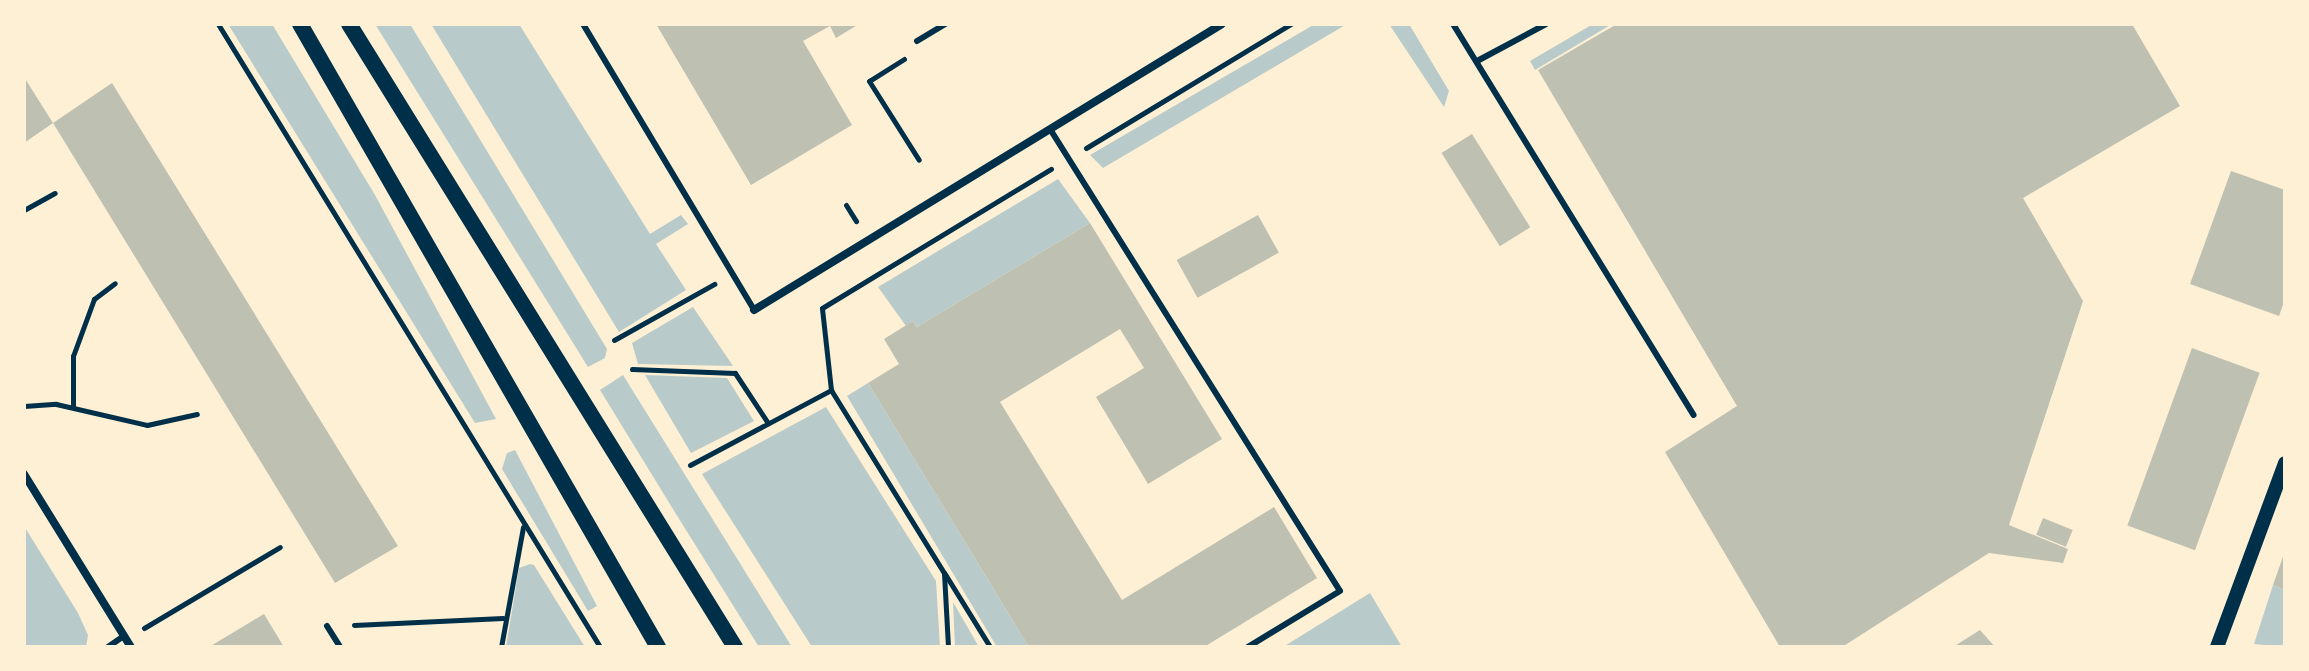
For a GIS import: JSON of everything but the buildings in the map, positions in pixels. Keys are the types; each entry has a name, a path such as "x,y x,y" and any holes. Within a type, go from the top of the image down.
{"main road":[{"path":"300,24 658,647"},
{"path":"349,24 735,647"}],"street":[{"path":"754,310 1222,24"},
{"path":"2217,647 2285,463"},
{"path":"24,474 131,647"}],"lane":[{"path":"583,24 754,310"},
{"path":"917,41 945,24"},
{"path":"1453,24 1479,60 1694,415"},
{"path":"1479,60 1546,24"},
{"path":"1050,129 1340,591 1248,647"},
{"path":"327,626 340,647"},
{"path":"108,647 124,636"}],"path":[{"path":"218,24 600,647"},
{"path":"990,647 831,390 822,308 1291,24"},
{"path":"917,41 921,48 869,81 919,160"},
{"path":"24,210 55,193"},
{"path":"614,340 732,274"},
{"path":"73,407 73,356 94,299 115,283"},
{"path":"632,369 735,373 768,423"},
{"path":"690,465 831,390"},
{"path":"24,406 73,407 147,425 197,414"},
{"path":"501,647 503,618 523,526"},
{"path":"124,636 280,547"},
{"path":"944,573 948,647"},
{"path":"327,626 503,618"}],"shaded area":[{"path":"228,24 272,24 375,195 496,419 475,423"},
{"path":"375,24 410,24 607,349 605,358 588,367"},
{"path":"431,24 519,24 650,234 681,215 688,224 656,244 686,290 619,332"},
{"path":"1315,24 1347,24 1103,168 1090,155"},
{"path":"1389,24 1409,24 1449,91 1444,107"},
{"path":"1593,24 1612,24 1535,70 1530,61"},
{"path":"1058,179 1090,223 917,327 913,321 906,326 878,287"},
{"path":"693,307 733,366 638,364 632,343"},
{"path":"623,375 792,647 759,647 676,514 600,390"},
{"path":"645,375 727,378 754,421 691,453"},
{"path":"868,383 1029,647 997,647 847,396"},
{"path":"826,407 936,581 940,647 812,647 702,474"},
{"path":"515,450 597,606 588,611 502,469 507,453"},
{"path":"24,526 78,613 88,635 86,647 24,647"},
{"path":"534,565 585,647 506,647 519,568"},
{"path":"2273,585 2285,590 2285,647 2254,644"},
{"path":"1370,593 1402,647 1283,647"},
{"path":"953,602 979,647 955,647"}]}
